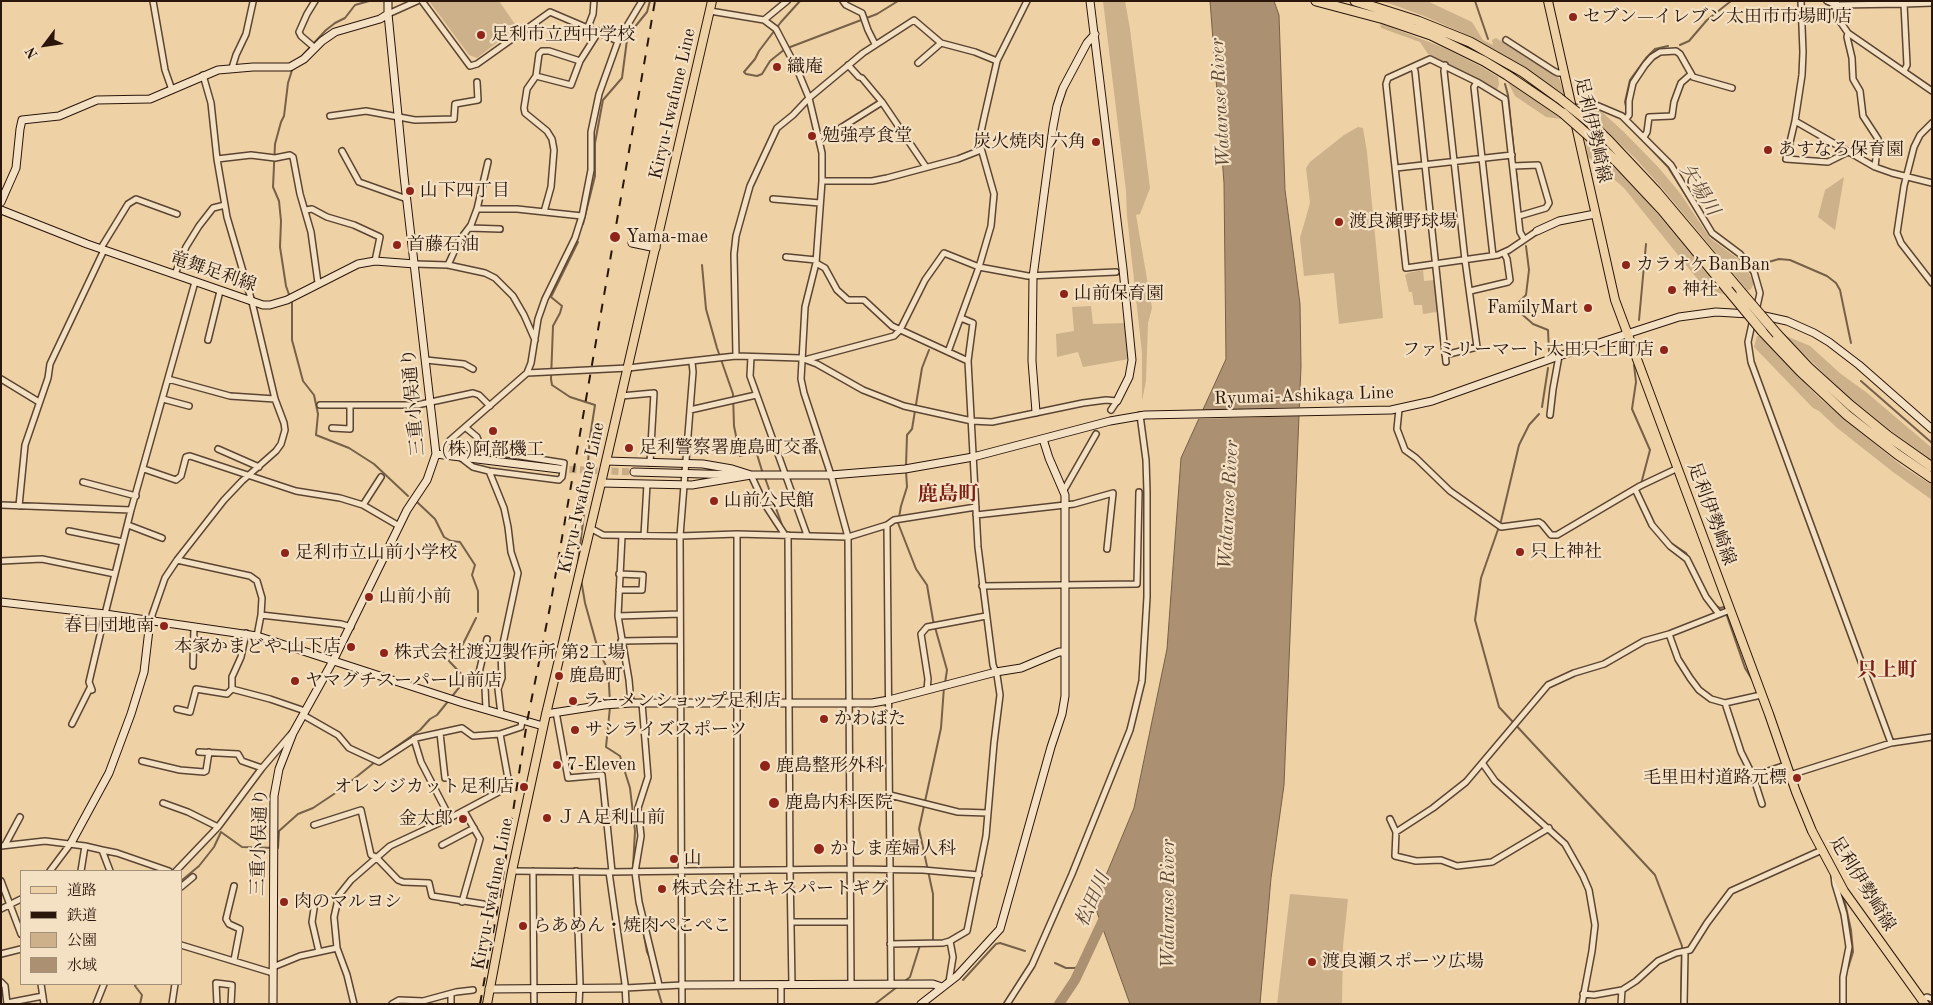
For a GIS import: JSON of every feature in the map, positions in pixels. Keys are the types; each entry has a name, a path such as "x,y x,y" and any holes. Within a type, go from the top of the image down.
{"highway":[{"path":"1316,1 1383,14 1446,32 1483,49 1523,72 1559,98 1588,121 1656,191 1777,334 1808,367 1888,436 1932,467"},
{"path":"1355,1 1484,61 1563,113 1617,162 1662,210 1762,331 1800,371 1847,415 1897,454 1932,478"}],"main road":[{"name":"Kiryu-Iwafune Line","path":"487,1004 512,871 543,726 656,248 712,1"},
{"name":"足利伊勢崎線","path":"1548,1 1612,291 1803,812 1852,904 1924,1002"}],"street":[{"path":"153,1 165,70 172,90"},
{"path":"315,1 299,32 315,48"},
{"name":"三重小俣通り","path":"273,1004 274,796 279,769 293,733 333,661 407,510 427,480 436,454 407,199 388,1"},
{"path":"1,202 16,168 22,120 59,116 97,100 142,101 172,90 203,75 232,68 290,67 300,63 335,32 380,19 417,1"},
{"path":"422,1 470,66 477,64 550,12 599,31 618,41"},
{"path":"588,27 594,1"},
{"path":"448,442 527,373 538,319 545,300 575,238 582,216 591,170 591,132 599,94 618,41 642,1"},
{"path":"764,20 787,1"},
{"path":"843,1 846,5 862,13 875,44"},
{"path":"948,352 979,267 991,226 994,206 991,181 979,141 997,61 1027,1"},
{"path":"1090,1 1124,269 1132,360 1129,377 1111,410"},
{"path":"1801,1 1803,60 1795,121 1786,159 1828,162 1848,152"},
{"path":"1828,1 1836,3 1932,3"},
{"path":"232,68 246,34 252,2"},
{"path":"1836,3 1836,17 1848,33 1932,91"},
{"path":"1904,4 1907,65 1904,71"},
{"path":"710,11 764,20 776,29 786,45 809,98 822,153 822,181 816,261 806,299 801,378 848,537 851,984"},
{"path":"736,356 734,254 736,236 750,186 777,128 848,65 875,44 914,20 941,43 975,52 997,61"},
{"path":"536,76 571,85 580,61 599,31"},
{"path":"1848,33 1847,40 1852,58 1853,79 1860,91 1863,116 1878,139 1875,166"},
{"path":"1036,412 1032,361 1033,277 1057,106 1072,71 1090,38 1095,34"},
{"path":"1506,40 1558,74 1564,73"},
{"path":"918,62 941,43"},
{"path":"544,212 551,187 554,150 550,134 525,113 527,89 536,76 539,54 542,51 549,51 580,61"},
{"path":"1626,119 1629,115 1629,100 1633,83 1645,65 1656,54 1665,51 1678,53 1690,75 1697,79 1732,88"},
{"path":"1524,239 1521,234 1518,216 1505,99 1477,82 1430,59 1388,78 1386,81 1406,266 1409,268 1492,256 1504,252 1537,231 1560,221 1595,214"},
{"path":"848,65 862,78 882,102 926,167"},
{"path":"1445,65 1444,71 1465,260 1477,347 1445,355"},
{"path":"1413,67 1446,362"},
{"path":"51,870 71,843 109,773 144,672 150,621 165,578 224,500 276,452 283,437 284,423 275,399 252,302 231,235 217,159 211,102 203,75"},
{"path":"1644,137 1647,132 1648,117 1672,116 1674,102 1681,83 1690,75"},
{"path":"330,116 366,111 414,120 454,119 455,104 478,100 478,82"},
{"path":"1477,82 1474,87 1492,256"},
{"path":"819,137 839,129 882,102"},
{"path":"1571,108 1596,105 1626,119 1671,165 1714,235 1740,254 1751,268 1760,293 1748,342 1751,362 1891,743"},
{"path":"1795,121 1875,166 1932,183"},
{"path":"1932,123 1916,142 1898,213 1897,236 1901,244 1932,283"},
{"path":"822,181 872,181 982,150"},
{"path":"342,151 359,182 407,199"},
{"path":"217,159 251,156 275,158 293,156 300,194 306,210 316,255 318,283"},
{"path":"1396,168 1512,156"},
{"path":"448,264 459,241 469,228 477,209 488,162"},
{"path":"1513,166 1538,165 1549,203 1546,208 1518,216"},
{"path":"19,506 25,445 48,378 50,364 102,249 128,204 136,199 178,214"},
{"path":"773,199 820,203"},
{"path":"175,274 186,247 199,226 213,208 225,205"},
{"path":"306,210 312,209 327,217 354,225 380,237 374,261"},
{"path":"477,209 517,209 582,216"},
{"name":"竜舞足利線","path":"1,210 102,249 263,305 276,304 358,264 374,261 415,264"},
{"path":"469,228 500,229"},
{"path":"632,243 656,248"},
{"path":"1470,291 1510,280 1504,252"},
{"path":"807,360 889,338 900,330 925,280 940,256 946,254 979,267 1033,277 1116,272"},
{"path":"786,257 816,261 825,268 837,290 848,300 864,300 892,326 968,361"},
{"path":"415,264 448,264 485,273 496,278 503,284 524,314 535,340"},
{"path":"72,724 91,689 89,682 92,664 104,614 195,282"},
{"path":"208,340 220,291"},
{"name":"Ryumai-Ashikaga Line","path":"601,483 685,485 751,476 831,475 905,469 973,457 1110,421 1142,415 1395,410 1449,395 1559,356 1679,317 1695,314 1735,312 1787,321 1814,333 1859,365 1932,429"},
{"path":"890,944 935,944 950,941 967,931 986,836 1000,695 982,586 976,515 968,361 973,323 961,318"},
{"path":"527,373 628,368 736,356 801,358 863,390 888,400 920,410 972,421 992,422 1083,403 1117,401"},
{"path":"1550,415 1559,356"},
{"path":"751,357 750,376 807,535"},
{"path":"426,360 464,364 473,369"},
{"path":"682,1004 680,536 693,372 692,362"},
{"path":"1,379 39,402"},
{"path":"168,379 230,396 275,399"},
{"path":"320,405 403,406 473,393 479,395 490,406"},
{"path":"621,396 654,393 650,463"},
{"path":"690,410 756,395"},
{"path":"163,399 189,406"},
{"path":"332,428 350,429 350,406"},
{"path":"1395,410 1397,429 1405,450 1450,491 1501,527 1539,522 1552,536 1635,489 1678,468"},
{"path":"1007,1004 1032,965 1072,874 1130,730 1142,681 1146,614 1147,492 1142,415"},
{"path":"465,426 478,437 482,451"},
{"path":"1064,490 1096,434"},
{"path":"921,1004 966,968 995,936 1003,922 1062,714 1065,696 1066,505 1064,490 1051,465 1043,439"},
{"path":"218,449 259,467"},
{"path":"482,451 564,462 562,477 559,480 489,471 473,467 460,457 482,451"},
{"path":"436,454 559,470"},
{"path":"144,469 176,480 181,476 186,457 190,456 296,492 340,498 363,506 399,526"},
{"name":"Ryumai-Ashikaga Line","path":"606,461 703,464 732,469 751,476"},
{"path":"489,471 506,518 511,552 518,573 501,653 502,678 498,688 501,714"},
{"path":"634,472 751,476 764,503 787,535 792,985"},
{"path":"363,506 381,477"},
{"path":"83,482 136,496"},
{"path":"644,536 647,484"},
{"path":"1635,489 1652,525 1670,546 1687,559 1706,597 1719,614"},
{"path":"982,586 1137,584 1139,492"},
{"path":"976,515 1066,505 1113,493 1108,549"},
{"path":"1,505 127,508 132,510"},
{"path":"590,528 603,535 622,536 737,534 848,537 887,525 894,520 976,506"},
{"path":"128,525 162,538"},
{"path":"887,525 891,984"},
{"path":"69,531 123,542"},
{"path":"737,534 737,984"},
{"path":"622,536 618,616 631,703"},
{"path":"1,561 42,559 115,574"},
{"path":"177,560 250,576 257,581 262,598 257,636"},
{"path":"619,574 644,576 642,590 619,590"},
{"path":"1,602 104,614 257,636 543,726"},
{"path":"1396,832 1433,808 1466,782 1548,685 1574,672 1602,665 1644,641 1668,634 1730,610"},
{"path":"618,616 680,614"},
{"path":"261,615 341,624 350,627"},
{"path":"927,690 928,678 921,634 927,627 986,616"},
{"path":"193,666 194,627"},
{"path":"232,690 232,677 246,634"},
{"path":"1668,634 1678,659 1699,690 1711,699 1725,703 1761,694"},
{"path":"486,709 485,687 477,681 487,639"},
{"path":"621,642 680,640"},
{"path":"546,714 631,703 872,703 996,672 1020,668 1059,652 1064,652"},
{"path":"178,708 190,712 196,689 227,694 232,690"},
{"path":"232,690 270,699 304,713 338,735 349,748 379,762 414,739 462,728 473,736 500,734 521,727 522,720"},
{"path":"642,703 648,777 638,808 641,836 635,872 639,902 657,985"},
{"path":"1725,703 1741,752 1753,776 1762,804"},
{"path":"556,712 568,778 602,774 610,872 626,1004"},
{"path":"177,870 218,827 262,768 293,733"},
{"path":"440,733 445,778"},
{"path":"354,1004 347,975 337,948 334,917 339,895 347,884 390,846 464,811 508,787 500,734"},
{"path":"1790,775 1891,743 1932,737"},
{"path":"414,739 421,762 450,818"},
{"path":"199,752 238,754 242,761 262,768"},
{"path":"142,761 180,770 204,772 206,771 209,752"},
{"path":"1483,764 1496,780 1565,844 1576,861 1589,890 1595,925 1582,1004"},
{"path":"1753,776 1786,765"},
{"path":"890,795 958,812 988,814"},
{"path":"163,803 188,812 218,827"},
{"path":"314,825 361,810 370,855 376,857 398,880 403,882 429,883 432,896 484,904"},
{"path":"462,902 480,839 464,811"},
{"path":"3,846 20,817"},
{"path":"1390,819 1396,832 1394,856 1416,862 1441,860 1458,866 1492,862 1549,828"},
{"path":"442,845 474,828"},
{"path":"3,846 45,841 71,843 117,853 166,870"},
{"path":"81,870 85,846"},
{"path":"102,850 110,870"},
{"path":"1583,994 1594,995 1622,990 1636,981 1658,961 1676,953 1690,950 1731,891 1822,850"},
{"path":"512,871 635,872 849,869 924,870 979,875"},
{"path":"534,871 534,1004"},
{"path":"576,871 579,1004"},
{"path":"1834,873 1835,884 1844,914 1849,948 1843,977 1843,1004"},
{"path":"182,886 193,877"},
{"path":"1,881 20,931"},
{"path":"234,886 226,919 229,924 240,929 234,960"},
{"path":"1,909 20,900"},
{"path":"315,902 312,922 319,952"},
{"path":"791,922 850,922"},
{"path":"945,985 953,957 950,941"},
{"path":"182,947 273,970 300,956 337,948"},
{"path":"1,954 20,949"},
{"path":"1684,1004 1685,952"},
{"path":"1,982 5,986 7,1003 43,996"},
{"path":"217,1004 216,983 232,985 231,1004"},
{"path":"489,989 625,988 657,985 737,984 945,985"},
{"path":"781,984 781,1004"},
{"path":"41,985 44,1004"},
{"path":"96,1004 104,985"},
{"path":"172,1004 176,985"},
{"path":"392,1004 402,999 419,1002 473,990"},
{"path":"1621,1004 1622,990"},
{"path":"451,994 451,1004"},
{"path":"1924,1002 1927,997 1932,998"}],"green space":[{"name":"足利市立西中学校","path":"429,1 499,1 517,27 477,58 469,55"},
{"path":"1103,1 1125,1 1150,188 1140,214 1136,215 1152,308 1148,323 1146,381 1142,401 1142,353 1126,191"},
{"path":"1378,1 1427,1 1472,22 1483,40 1493,45 1492,40 1496,38 1559,78 1564,94 1500,53 1465,34 1424,16"},
{"path":"1380,23 1442,47 1480,66 1498,77 1499,84 1497,90 1428,54 1420,42 1381,28"},
{"path":"1508,82 1562,119 1546,117 1515,96"},
{"path":"1593,108 1602,112 1624,132 1659,168 1680,193 1710,238 1737,258 1748,272 1754,283 1751,289 1748,291 1635,158 1586,112"},
{"name":"渡良瀬野球場","path":"1358,127 1363,128 1367,152 1383,318 1339,324 1334,273 1304,276 1300,238 1310,203 1306,168 1310,162 1344,135"},
{"path":"1585,139 1650,205 1724,294 1707,291 1624,188 1588,157"},
{"path":"1844,177 1835,230 1818,217 1825,190"},
{"path":"1423,270 1424,281 1435,280 1438,309 1436,312 1423,314 1422,305 1414,305 1412,292 1409,292 1405,275"},
{"path":"1091,306 1093,324 1126,323 1129,359 1083,367 1078,352 1057,357 1056,334 1074,331 1072,307"},
{"path":"1784,335 1810,346 1841,374 1866,392 1932,448 1932,460 1890,430 1843,392"},
{"path":"1757,336 1760,336 1816,395 1844,419 1902,466 1932,485 1932,500 1893,472 1813,408 1754,347"},
{"name":"渡良瀬スポーツ広場","path":"1290,894 1348,899 1343,946 1342,1004 1277,1004"}],"water":[{"name":"Watarase River","path":"1210,1 1274,1 1279,15 1285,190 1300,304 1301,366 1284,785 1271,878 1260,1004 1130,1004 1094,904 1134,808 1167,649 1181,458 1226,359 1224,183"}],"pier":[{"path":"1302,407 1302,416 1196,419 1200,410"}],"waterway":[{"path":"300,58 326,30 345,18 355,5 369,1"},
{"path":"583,224 595,176 595,143 603,100 622,78 627,40 647,12 650,1"},
{"path":"800,1 759,51 744,72 746,74 757,76 762,74 770,61 785,49 877,14 898,1"},
{"path":"1475,1 1488,39"},
{"name":"矢場川","path":"1680,45 1689,41 1707,20 1731,1"},
{"name":"矢場川","path":"1627,111 1625,102 1630,80 1655,49 1668,46"},
{"path":"293,67 288,83 284,116 275,144 273,187 279,201 281,221 280,247 286,286 292,303 292,340 303,381 314,395 318,414 316,435 349,448 374,464 408,496"},
{"path":"1505,84 1508,95 1520,209"},
{"name":"矢場川","path":"1635,132 1668,167 1712,237 1738,256 1743,262"},
{"path":"577,571 590,437 595,405 570,397 552,385 553,326 562,306 551,297 578,242"},
{"path":"1639,320 1646,244"},
{"path":"1526,246 1529,270 1526,295 1519,302 1516,309 1533,324 1548,330 1549,352"},
{"name":"矢場川","path":"1758,265 1779,259 1790,260 1827,276 1836,283 1840,290 1851,343"},
{"path":"702,265 706,309 733,394 734,426 740,456 756,451 763,474"},
{"path":"906,466 907,435 912,429 922,368 929,350"},
{"path":"1634,365 1636,382 1632,409 1650,450 1641,484"},
{"path":"1542,407 1548,368"},
{"name":"矢場川","path":"1861,381 1932,443"},
{"path":"1539,414 1529,425 1519,445 1501,521 1481,578 1475,620 1499,707 1655,875 1682,946 1681,1004"},
{"path":"906,471 907,487 898,523 916,569 927,585 933,620 947,670 945,683"},
{"path":"765,478 782,525"},
{"path":"417,502 435,519 444,537 451,541 460,542 475,565 472,575 478,591 478,612"},
{"path":"1671,543 1686,553 1688,557"},
{"path":"581,579 585,603 599,653 608,669 610,702"},
{"path":"1715,605 1720,608 1724,607"},
{"path":"1727,616 1745,668 1753,681"},
{"path":"383,756 420,730 430,719 437,715 466,679 449,661 460,650 476,618"},
{"path":"933,941 933,894 919,829 941,728 944,687"},
{"path":"610,707 606,747 620,756 630,788 635,831 633,867"},
{"path":"182,880 199,866 214,847 221,832 242,847 278,848 279,831 298,814 313,808 340,790 375,762"},
{"path":"634,880 635,892"},
{"path":"1840,893 1845,903 1851,930 1853,952 1848,968"},
{"name":"松田川","path":"1059,1004 1075,980 1106,914"},
{"path":"641,919 647,952 651,960"},
{"path":"963,980 996,944 1000,943 1025,951"},
{"path":"905,981 910,977 920,945"},
{"path":"1055,963 1066,968 1075,968 1082,965"},
{"path":"136,985 142,995 140,1004"},
{"path":"657,987 662,1004"},
{"path":"875,1004 897,987"}],"tunnel":[{"path":"559,469 634,472"}],"railway":[{"path":"480,1004 500,895 527,722 550,607 655,1"}],"place":[{"name":"セブン−イレブン太田市市場町店","path":"1573,17"},
{"name":"足利市立西中学校","path":"481,35"},
{"name":"織庵","path":"777,67"},
{"name":"勉強亭食堂","path":"812,136"},
{"name":"炭火焼肉 六角","path":"1096,142"},
{"name":"あすなろ保育園","path":"1768,150"},
{"name":"山下四丁目","path":"410,191"},
{"name":"渡良瀬野球場","path":"1339,222"},
{"name":"Yama-mae","path":"615,237"},
{"name":"首藤石油","path":"397,245"},
{"name":"カラオケBanBan","path":"1626,265"},
{"name":"神社","path":"1672,290"},
{"name":"山前保育園","path":"1064,294"},
{"name":"FamilyMart","path":"1588,308"},
{"name":"ファミリーマート太田只上町店","path":"1664,350"},
{"name":"(株)阿部機工","path":"493,431"},
{"name":"足利警察署鹿島町交番","path":"629,448"},
{"name":"山前公民館","path":"714,501"},
{"name":"只上神社","path":"1520,552"},
{"name":"足利市立山前小学校","path":"285,553"},
{"name":"山前小前","path":"369,597"},
{"name":"春日団地南","path":"164,626"},
{"name":"本家かまどや 山下店","path":"351,647"},
{"name":"株式会社渡辺製作所 第2工場","path":"384,653"},
{"name":"鹿島町","path":"559,676"},
{"name":"ヤマグチスーパー山前店","path":"295,681"},
{"name":"ラーメンショップ足利店","path":"573,701"},
{"name":"かわばた","path":"824,719"},
{"name":"サンライズスポーツ","path":"575,730"},
{"name":"7-Eleven","path":"557,765"},
{"name":"鹿島整形外科","path":"765,766"},
{"name":"毛里田村道路元標","path":"1797,778"},
{"name":"オレンジカット足利店","path":"524,787"},
{"name":"鹿島内科医院","path":"774,803"},
{"name":"ＪＡ足利山前","path":"547,818"},
{"name":"金太郎","path":"463,819"},
{"name":"かしま産婦人科","path":"819,849"},
{"name":"山","path":"674,859"},
{"name":"株式会社エキスパートギグ","path":"662,889"},
{"name":"肉のマルヨシ","path":"284,902"},
{"name":"らあめん・焼肉ぺこぺこ","path":"523,926"},
{"name":"渡良瀬スポーツ広場","path":"1312,962"}],"district":[{"name":"鹿島町","path":"948,495"},
{"name":"只上町","path":"1887,671"}]}
